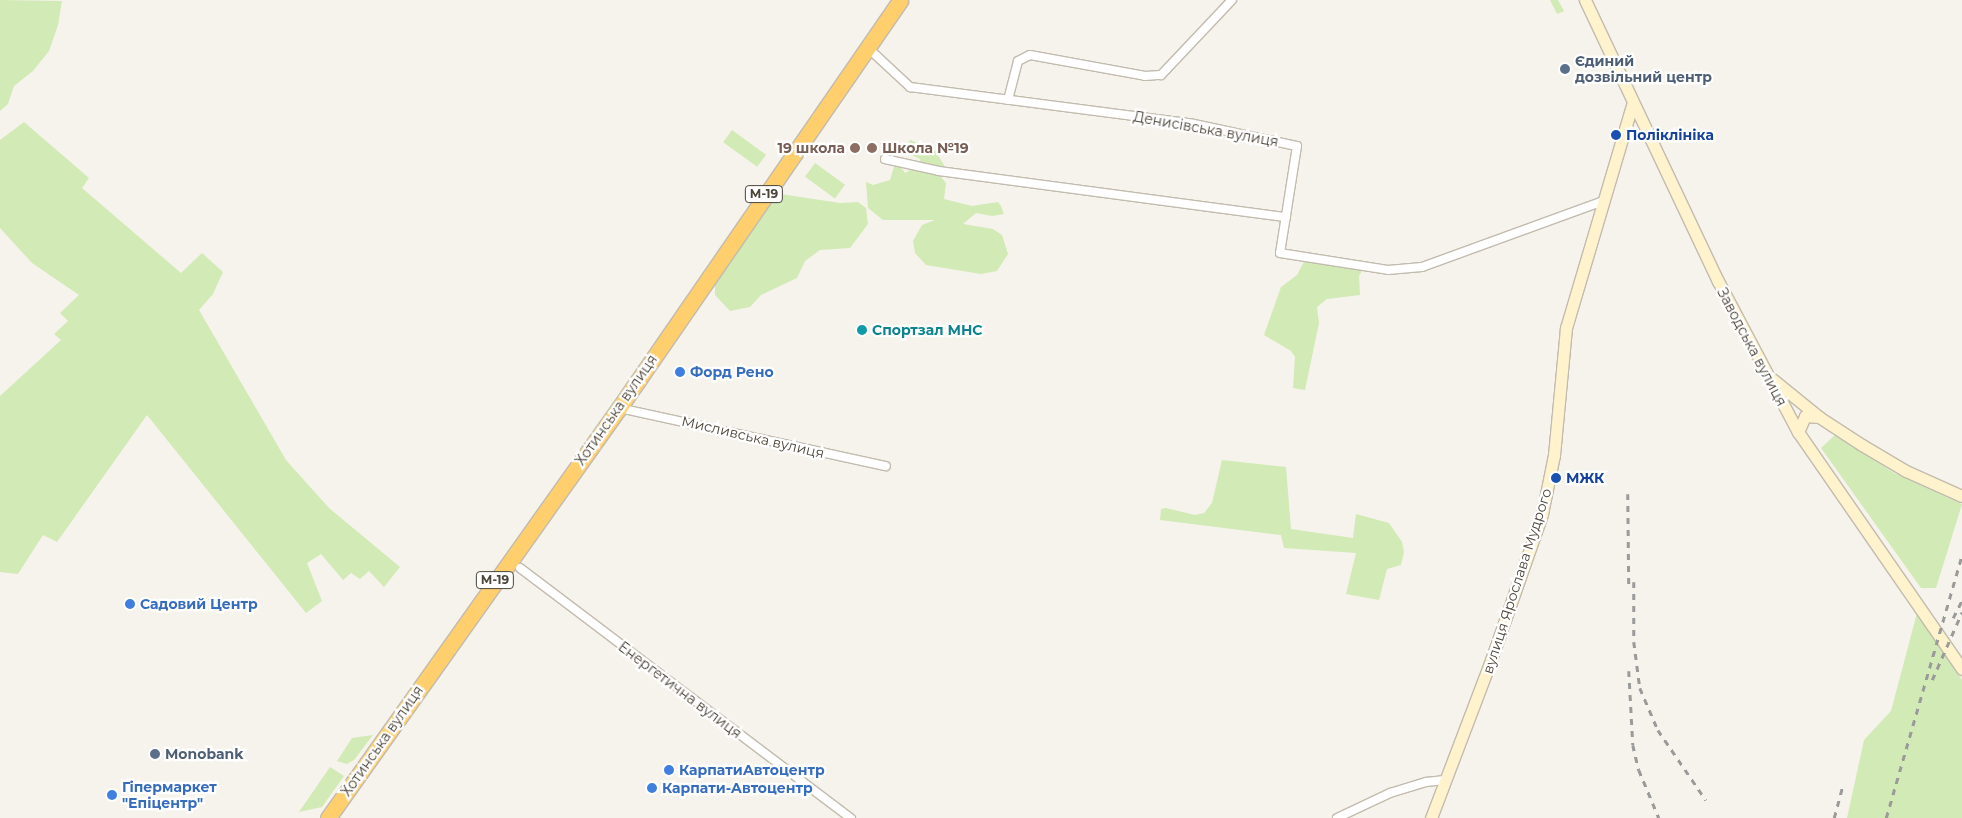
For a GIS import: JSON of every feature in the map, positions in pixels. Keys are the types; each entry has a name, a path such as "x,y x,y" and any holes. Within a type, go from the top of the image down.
{"highway":[{"name":"Хотинська вулиця","path":"328,818 515,564 900,0"}],"main road":[{"name":"Заводська вулиця","path":"1585,0 1632,105 1766,374 1798,432 1962,669"},
{"name":"вулиця Ярослава Мудрого","path":"1430,818 1491,660 1542,514 1554,455 1566,328 1632,105"},
{"path":"1766,374 1819,417 1906,471 1962,496"},
{"path":"1798,432 1805,416 1819,417"}],"street":[{"path":"1008,100 1018,61 1030,55 1145,76 1161,74 1232,0"},
{"name":"Денисівська вулиця","path":"867,47 910,87 1194,124 1297,146 1280,253 1388,270 1422,267 1603,201"},
{"path":"885,159 939,171 1286,217"},
{"name":"Мисливська вулиця","path":"620,408 886,466"},
{"name":"Енергетична вулиця","path":"515,564 851,818"},
{"path":"1337,818 1390,794 1426,782 1445,780"}],"green space":[{"path":"0,0 62,1 58,25 49,51 33,71 14,86 8,104 0,111"},
{"path":"1550,0 1558,0 1564,11 1557,14"},
{"path":"24,122 89,178 82,188 181,273 202,253 223,272 213,294 199,310 286,460 329,508 400,567 384,587 369,571 360,579 351,573 343,580 321,554 307,563 322,601 306,613 147,415 57,542 43,535 18,574 0,572 0,396 61,340 54,334 68,321 60,313 79,295 32,263 0,228 0,140"},
{"path":"732,130 766,155 757,167 723,142"},
{"path":"910,140 934,149 944,165 941,177 946,183 944,199 972,206 998,202 1001,206 1004,214 992,216 976,213 963,224 993,229 1002,235 1008,254 997,271 981,274 926,265 915,253 913,241 922,225 935,220 883,220 868,208 866,182 873,185 890,180 894,167 900,166 905,173 921,164 920,159 903,151"},
{"path":"815,163 845,185 835,199 805,177"},
{"path":"774,193 840,203 858,202 866,208 868,224 850,248 820,250 805,261 797,278 761,295 750,307 730,311 715,295 715,282"},
{"path":"1306,258 1365,266 1359,276 1360,295 1327,299 1317,307 1319,323 1305,390 1293,388 1295,357 1291,351 1264,335 1281,287 1297,275"},
{"path":"1835,435 1894,473 1962,504 1936,588 1921,588 1821,448"},
{"path":"1222,460 1286,467 1291,529 1353,538 1356,514 1389,523 1402,542 1404,552 1401,565 1387,569 1379,600 1346,594 1356,553 1284,548 1281,535 1160,520 1161,509 1166,508 1195,515 1204,513 1212,503"},
{"path":"1917,613 1962,680 1962,818 1847,818 1864,740 1891,711"},
{"path":"373,735 354,760 347,764 337,761 352,738"},
{"path":"330,767 344,776 322,807 299,812"}],"railway":[{"path":"1628,494 1629,589"},
{"path":"1886,818 1962,555"},
{"path":"1634,582 1634,642 1640,688 1658,730 1706,800"},
{"path":"1953,618 1962,600"},
{"path":"1932,680 1962,612"},
{"path":"1629,671 1633,745 1639,770 1659,818"},
{"path":"1834,818 1843,785"}],"place":[{"name":"Єдиний дозвільний центр","path":"1565,69"},
{"name":"Поліклініка","path":"1616,135"},
{"name":"19 школа","path":"855,148"},
{"name":"Школа №19","path":"872,148"},
{"name":"Спортзал МНС","path":"862,330"},
{"name":"Форд Рено","path":"680,372"},
{"name":"МЖК","path":"1556,478"},
{"name":"Садовий Центр","path":"130,604"},
{"name":"Monobank","path":"155,754"},
{"name":"КарпатиАвтоцентр","path":"669,770"},
{"name":"Карпати-Автоцентр","path":"652,788"},
{"name":"Гіпермаркет \"Епіцентр\"","path":"112,795"}]}
